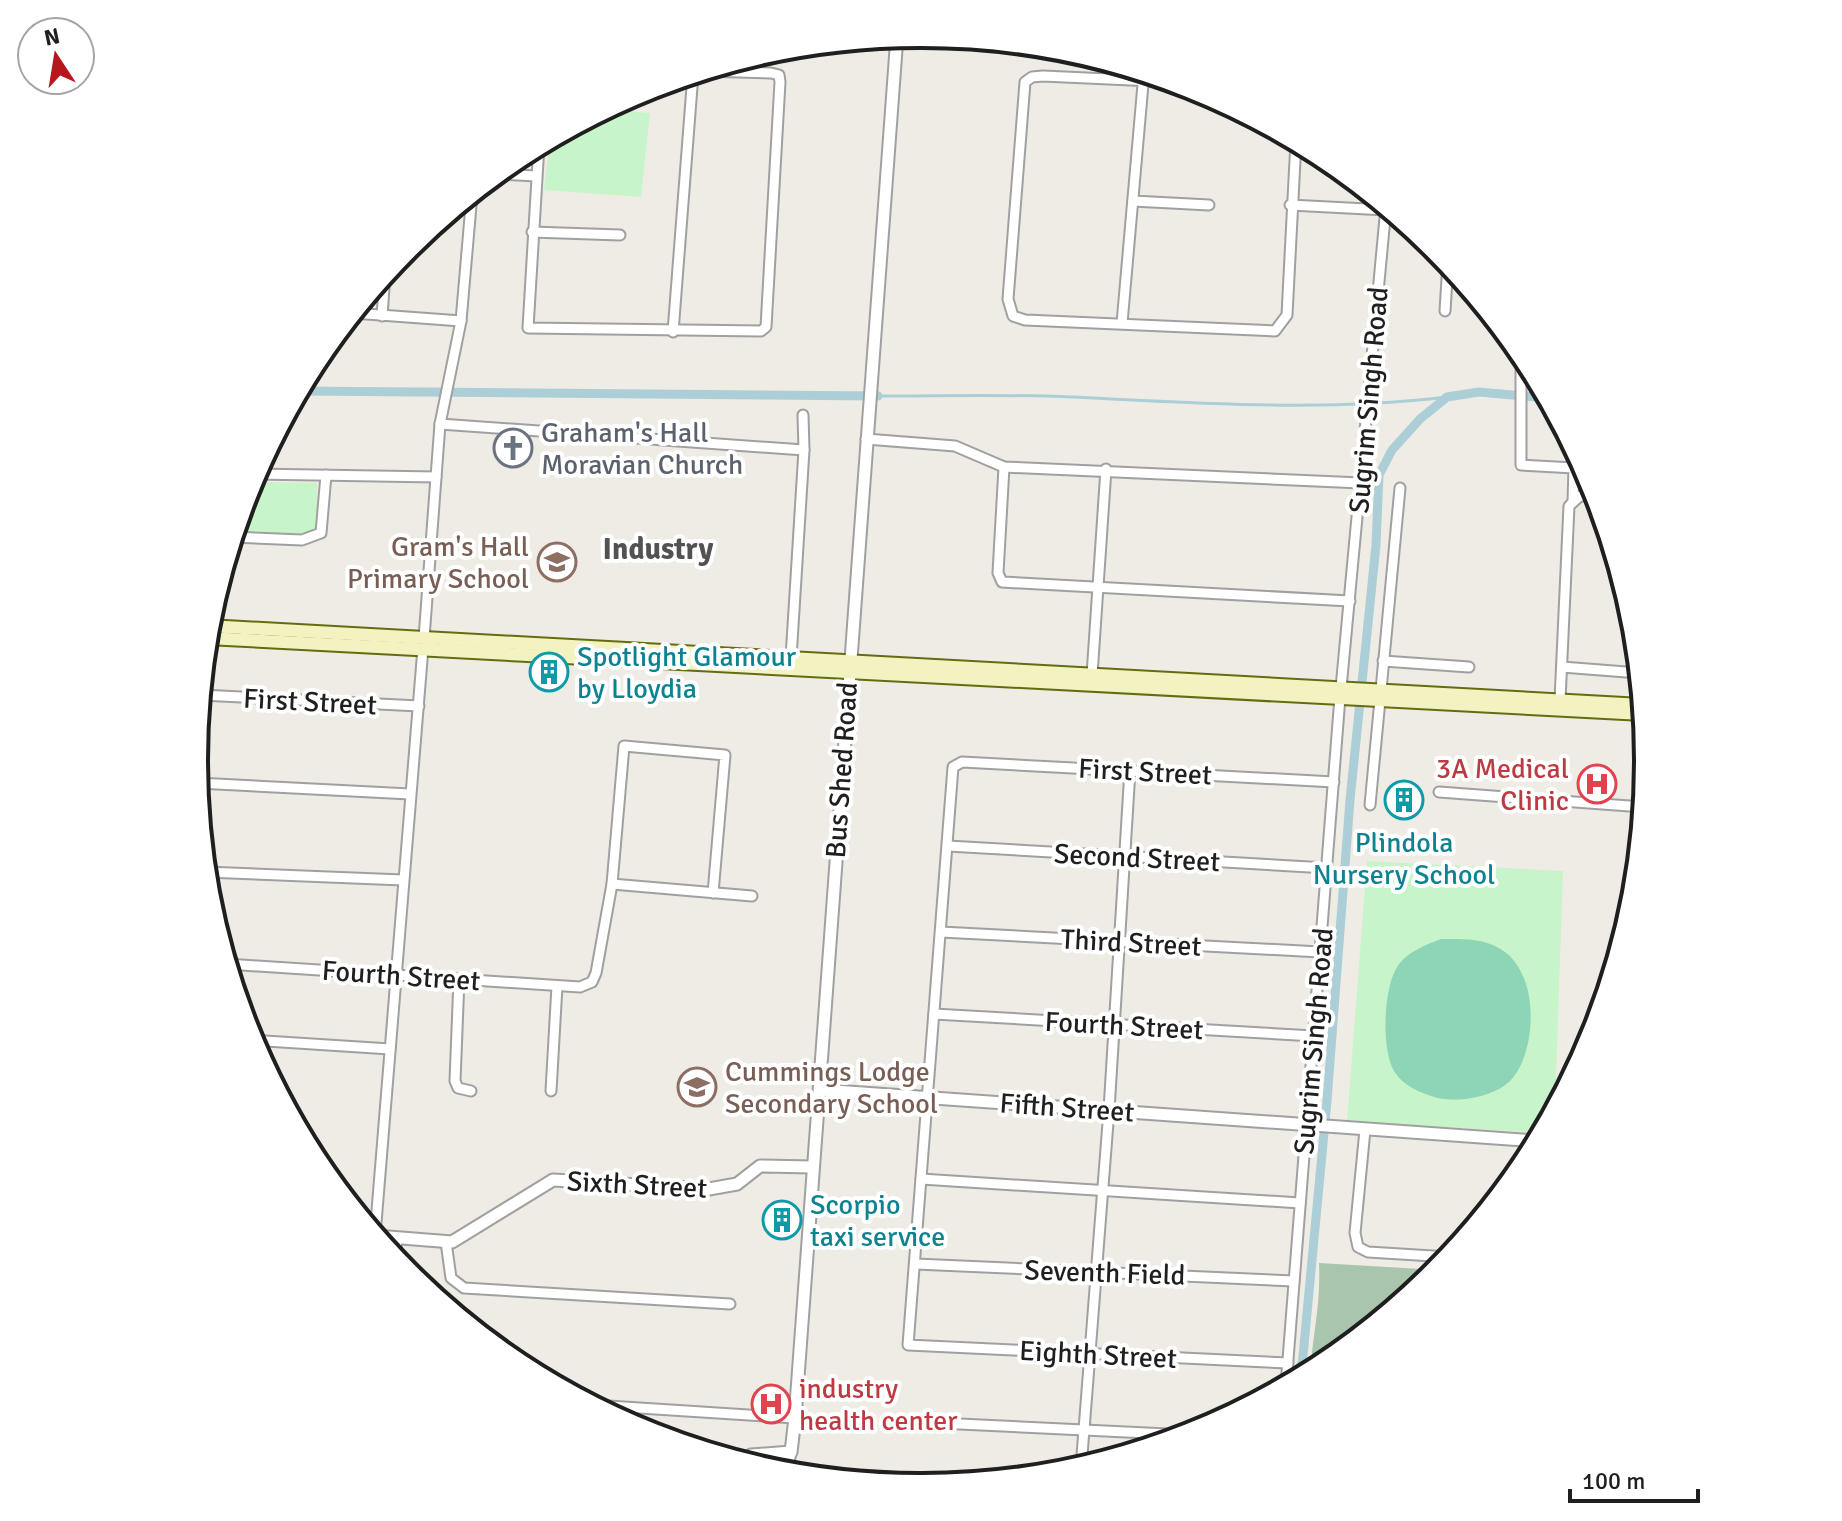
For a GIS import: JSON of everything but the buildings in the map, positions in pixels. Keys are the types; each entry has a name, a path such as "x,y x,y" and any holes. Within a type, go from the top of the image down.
{"main road":[{"path":"221,627 424,643 1379,695 1632,713"},
{"path":"219,638 791,658 848,666 1092,675 1342,693"},
{"path":"1379,695 1631,704"}],"street":[{"name":"Bus Shed Road","path":"791,1452 896,49"},
{"path":"538,160 528,328 761,331 766,327 780,82 779,75 771,73 737,72"},
{"path":"1118,76 1036,76 1027,80 1023,89 1008,299 1010,313 1025,320 1262,333 1282,326 1287,315 1295,154"},
{"path":"1122,323 1143,84"},
{"path":"673,332 692,86"},
{"path":"515,175 536,176"},
{"path":"1133,201 1209,205"},
{"path":"1290,205 1370,208"},
{"path":"377,1220 440,424 461,321 471,209"},
{"name":"Sugrim Singh Road","path":"1287,1372 1300,1203 1310,1124 1334,782 1385,220"},
{"path":"532,232 620,235"},
{"path":"1445,311 1447,280"},
{"path":"382,316 384,293"},
{"path":"366,314 461,321"},
{"path":"1523,380 1521,465 1570,468"},
{"path":"791,658 804,450 803,415"},
{"path":"440,424 804,450"},
{"path":"866,439 955,446 1004,467 1106,469 1361,483"},
{"path":"1004,467 1001,580 1350,601"},
{"path":"1092,675 1106,469"},
{"path":"269,474 436,477"},
{"path":"244,537 302,540 321,533 326,475"},
{"path":"1560,700 1569,506 1573,501 1574,476"},
{"path":"1370,805 1400,488"},
{"path":"1573,501 1583,499"},
{"path":"1383,661 1469,667"},
{"path":"1562,667 1627,672"},
{"name":"First Street","path":"212,696 419,706"},
{"path":"713,893 725,755 624,746 612,884 713,893 752,896"},
{"name":"First Street","path":"948,846 953,767 957,764 1334,782"},
{"path":"1082,1454 1109,1110 1130,770"},
{"path":"209,784 410,794"},
{"path":"1439,792 1632,806"},
{"path":"916,1264 948,846"},
{"name":"Second Street","path":"948,846 1327,868"},
{"path":"218,873 403,880"},
{"name":"Fourth Street","path":"239,965 574,987 588,984 596,973 612,884"},
{"name":"Third Street","path":"941,932 1320,952"},
{"path":"459,979 455,1081 458,1088 471,1091"},
{"path":"551,1091 557,986"},
{"name":"Fourth Street","path":"934,1014 1314,1036"},
{"path":"267,1041 390,1049"},
{"name":"Fifth Street","path":"820,1090 1523,1140"},
{"path":"1365,1130 1355,1233 1358,1247 1368,1252 1433,1256"},
{"name":"Sixth Street","path":"393,1238 446,1242 463,1237 553,1180 709,1189 737,1184 760,1166 813,1167"},
{"path":"921,1179 1300,1203"},
{"path":"446,1242 451,1278 464,1288 730,1304"},
{"name":"Seventh Field","path":"916,1264 1294,1281"},
{"name":"Eighth Street","path":"916,1264 908,1345 1288,1363"},
{"path":"621,1407 795,1418"},
{"path":"896,1421 1155,1433"},
{"path":"761,1454 791,1452 789,1460"}],"green space":[{"path":"628,111 650,113 641,197 544,190 548,153"},
{"path":"266,482 317,483 317,527 310,534 246,531"},
{"path":"1367,861 1563,871 1556,1084 1528,1132 1347,1121"},
{"path":"1441,939 1475,940 1495,946 1509,955 1520,969 1526,985 1531,1022 1524,1058 1509,1082 1477,1097 1450,1100 1412,1088 1394,1071 1387,1048 1387,1001 1394,974 1408,955"},
{"path":"1319,1263 1420,1269 1355,1326 1312,1356"}],"waterway":[{"path":"312,391 878,396"},
{"path":"1302,1362 1327,1101 1350,800 1376,545 1379,475 1392,450 1420,419 1447,397 1479,392 1533,397"},
{"path":"878,396 1048,396 1307,405 1447,397"}],"place":[{"name":"Graham's Hall Moravian Church","path":"513,448"},
{"name":"Gram's Hall Primary School","path":"557,562"},
{"name":"Spotlight Glamour by Lloydia","path":"549,672"},
{"name":"3A Medical Clinic","path":"1597,784"},
{"name":"Plindola Nursery School","path":"1404,800"},
{"name":"Cummings Lodge Secondary School","path":"697,1087"},
{"name":"Scorpio taxi service","path":"782,1220"},
{"name":"industry health center","path":"771,1404"}],"district":[{"name":"Industry","path":"658,549"}]}
